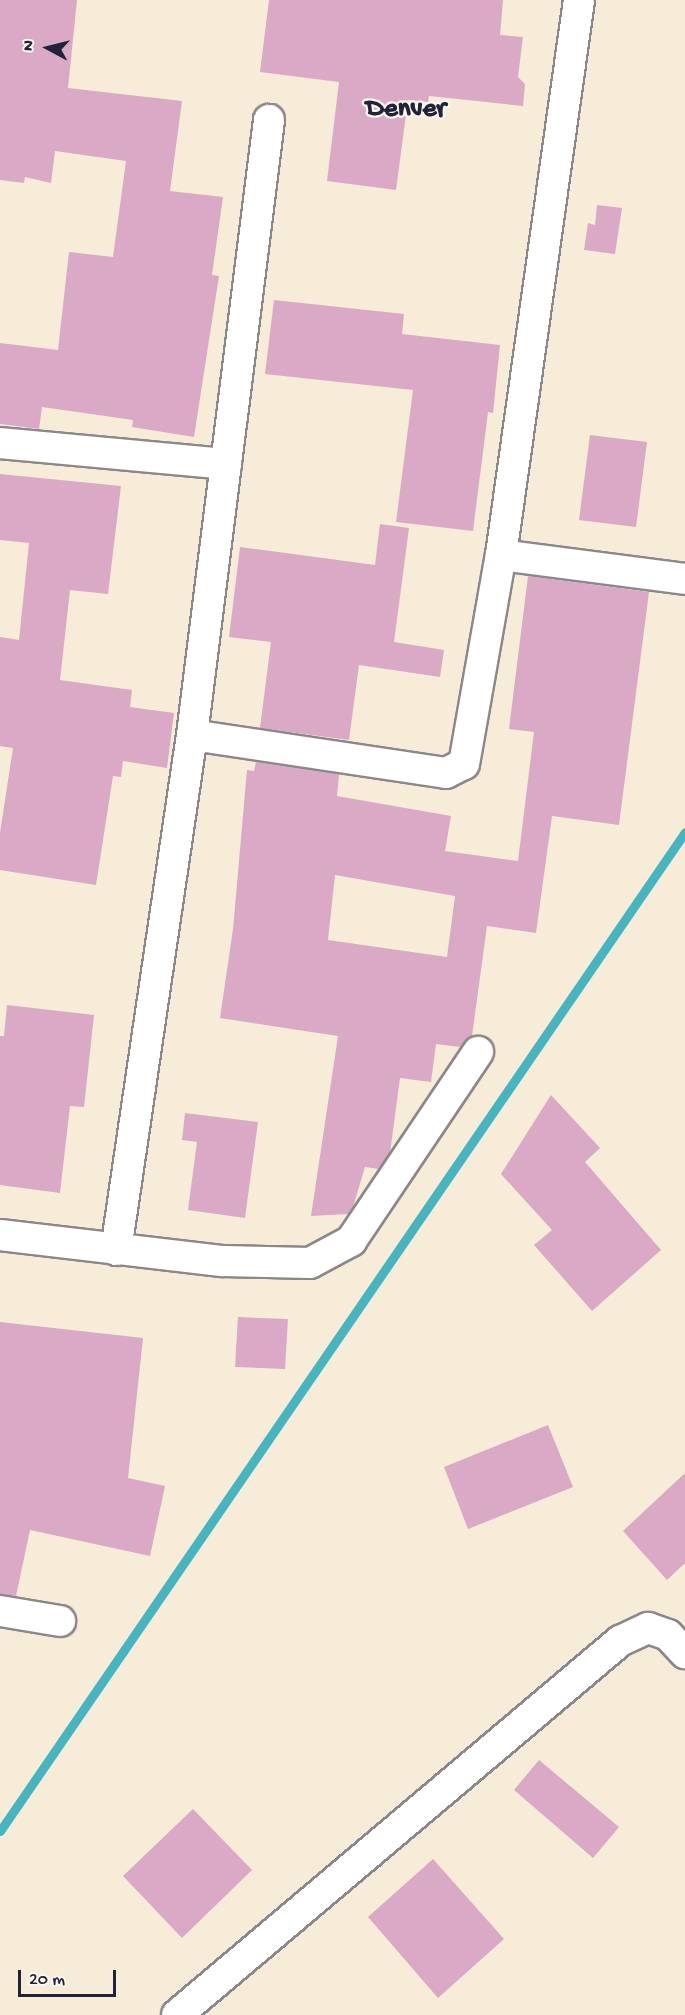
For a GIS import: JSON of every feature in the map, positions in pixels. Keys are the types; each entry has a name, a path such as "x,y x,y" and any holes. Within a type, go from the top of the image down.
{"street":[{"path":"192,735 446,773 464,764 501,555 579,0"},
{"path":"116,1250 192,735 270,120"},
{"path":"0,443 226,464"},
{"path":"501,555 685,579"},
{"path":"0,1235 223,1261 310,1263 351,1241 478,1052"},
{"path":"0,1611 60,1620"},
{"path":"177,2015 620,1641 648,1628 668,1635 685,1653"}],"building":[{"path":"0,0 77,0 68,88 182,101 170,191 223,197 212,275 219,276 194,437 132,427 133,420 42,407 39,429 0,424 0,343 58,350 69,252 113,257 126,161 55,151 51,183 25,177 24,183 0,180"},
{"path":"269,0 503,0 500,35 523,37 518,77 525,84 523,106 429,96 428,102 408,100 396,190 327,181 339,82 260,72"},
{"path":"597,205 622,208 615,254 584,250 588,223 595,225"},
{"path":"274,300 404,314 402,334 500,345 493,413 488,412 473,531 396,522 413,390 265,374"},
{"path":"590,435 647,442 636,527 579,520"},
{"path":"0,474 121,486 108,594 70,590 60,680 132,690 130,707 174,713 167,768 123,761 121,777 113,776 96,885 0,870 0,833 13,748 0,746 0,637 19,640 29,543 0,540"},
{"path":"380,524 409,528 394,642 444,650 440,677 359,665 349,740 260,728 271,642 229,637 240,547 375,565"},
{"path":"528,576 649,592 619,825 552,816 536,933 487,926 472,1036 460,1047 436,1044 431,1082 400,1078 390,1153 379,1169 365,1167 353,1207 348,1214 311,1216 338,1036 220,1018 233,929 247,770 254,771 256,762 339,774 337,796 451,816 445,851 518,861 534,732 509,729","holes":["335,875 455,896 447,957 328,940"]},
{"path":"7,1005 94,1015 84,1107 70,1106 60,1193 0,1185 0,1036 4,1036"},
{"path":"551,1095 600,1148 585,1162 661,1250 592,1311 534,1245 552,1230 501,1174"},
{"path":"185,1113 258,1122 245,1218 188,1210 197,1142 182,1140"},
{"path":"238,1317 288,1319 285,1369 235,1367"},
{"path":"0,1322 143,1338 128,1478 165,1486 150,1556 30,1530 16,1596 0,1594"},
{"path":"548,1425 573,1487 468,1529 444,1467"},
{"path":"685,1473 685,1563 667,1580 623,1531"},
{"path":"539,1760 619,1827 593,1858 514,1790"},
{"path":"193,1809 252,1870 182,1938 123,1876"},
{"path":"433,1859 504,1939 438,1998 368,1917"}],"waterway":[{"path":"0,1831 685,832"}],"district":[{"name":"Denver","path":"406,111"}]}
